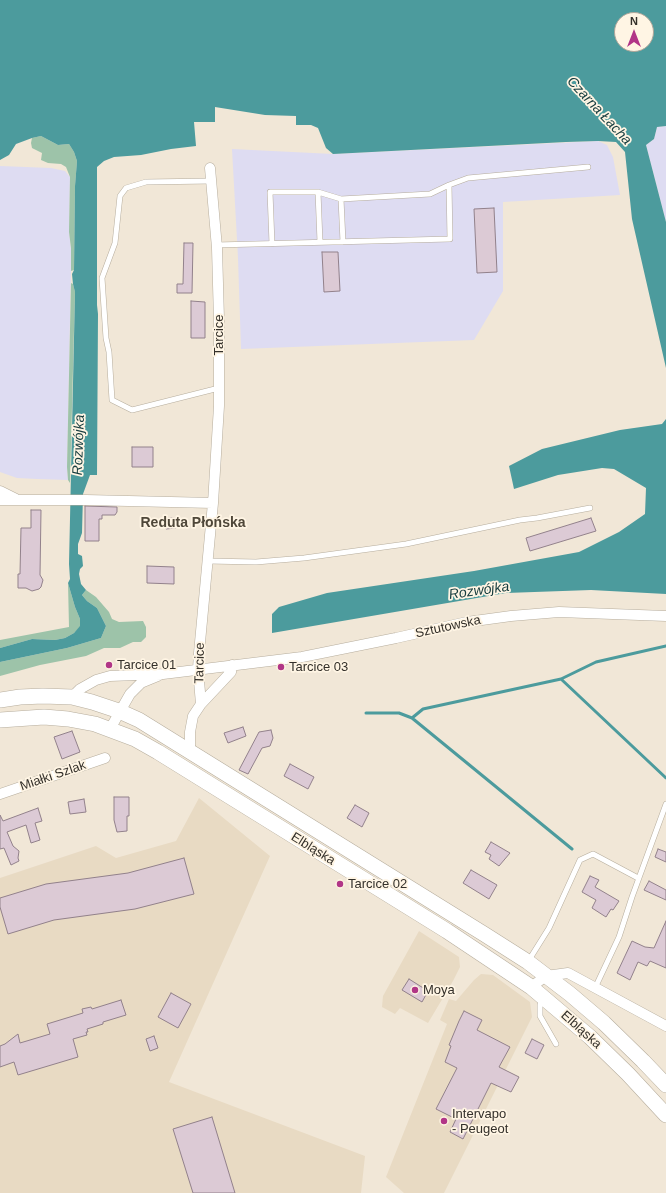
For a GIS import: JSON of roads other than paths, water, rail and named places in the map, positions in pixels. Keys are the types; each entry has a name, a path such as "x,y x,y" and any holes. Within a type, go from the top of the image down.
{"main road":[{"name":"Elbląska","path":"0,700 42,696 72,697 119,711 139,720 528,962 604,1023 644,1061 666,1085"},
{"name":"Elbląska","path":"0,720 44,717 68,719 95,724 135,739 158,752 447,931 530,987 590,1037 628,1074 666,1115"}],"street":[{"name":"Tarcice","path":"201,704 198,669 214,503 219,388 219,320 216,245 210,168"},
{"path":"0,491 19,500"},
{"path":"0,500 86,500 214,503"},
{"name":"Sztutowska","path":"72,697 80,689 96,680 110,676 163,674 302,657 467,622 511,616 559,612 666,616"},
{"path":"190,751 190,732 193,716 201,704 231,672 232,665"},
{"name":"Sztutowska","path":"110,729 130,694 141,683 163,674"},
{"name":"Miałki Szlak","path":"0,794 105,758"},
{"path":"530,987 546,976 568,972 666,1026"}],"lane":[{"path":"272,244 270,192 318,192 341,199 430,194 468,178 588,168"},
{"path":"211,181 146,182 126,188 120,196 115,243 102,278 112,400 132,410 219,388"},
{"path":"216,245 450,239 449,185"},
{"path":"318,192 320,242"},
{"path":"341,199 343,242"},
{"path":"208,560 256,562 304,558 390,547 520,520 590,508"},
{"path":"595,988 619,937 638,878 666,804"},
{"path":"528,962 549,928 580,860 593,854 638,878"},
{"path":"543,997 540,1005 540,1016 556,1044"}],"water":[{"path":"0,0 666,0 666,126 657,127 654,139 646,145 666,222 666,368 632,219 625,152 616,142 566,142 333,154 326,148 318,128 311,125 296,125 296,116 265,115 215,107 215,122 194,122 196,146 141,155 114,157 104,161 97,167 97,475 90,475 83,494 82,533 78,544 78,554 82,556 83,566 80,569 79,574 81,584 86,590 82,595 87,601 97,608 106,626 101,638 67,648 0,662 0,648 32,639 55,640 65,638 74,633 80,626 80,619 68,583 70,579 69,564 75,292 72,274 74,270 75,186 77,161 69,144 58,145 41,136 16,144 9,155 0,160"},
{"name":"Rozwójka","path":"666,419 666,594 591,590 506,593 272,633 272,614 279,607 327,593 474,571 579,552 619,532 645,514 646,488 614,469 602,468 558,475 514,489 509,466 542,449 620,430 662,424"}],"waterway":[{"path":"366,713 399,713 412,718 423,709 561,679 596,662 666,646"},
{"path":"561,679 666,778"},
{"path":"412,718 572,849"}],"place":[{"name":"Tarcice 01","path":"109,665"},
{"name":"Tarcice 03","path":"281,667"},
{"name":"Tarcice 02","path":"340,884"},
{"name":"Moya","path":"415,990"},
{"name":"Intervapo - Peugeot","path":"444,1121"}],"district":[{"name":"Reduta Płońska","path":"193,523"}],"water label":[{"name":"Czarna Łacha","path":"599,111"}]}
